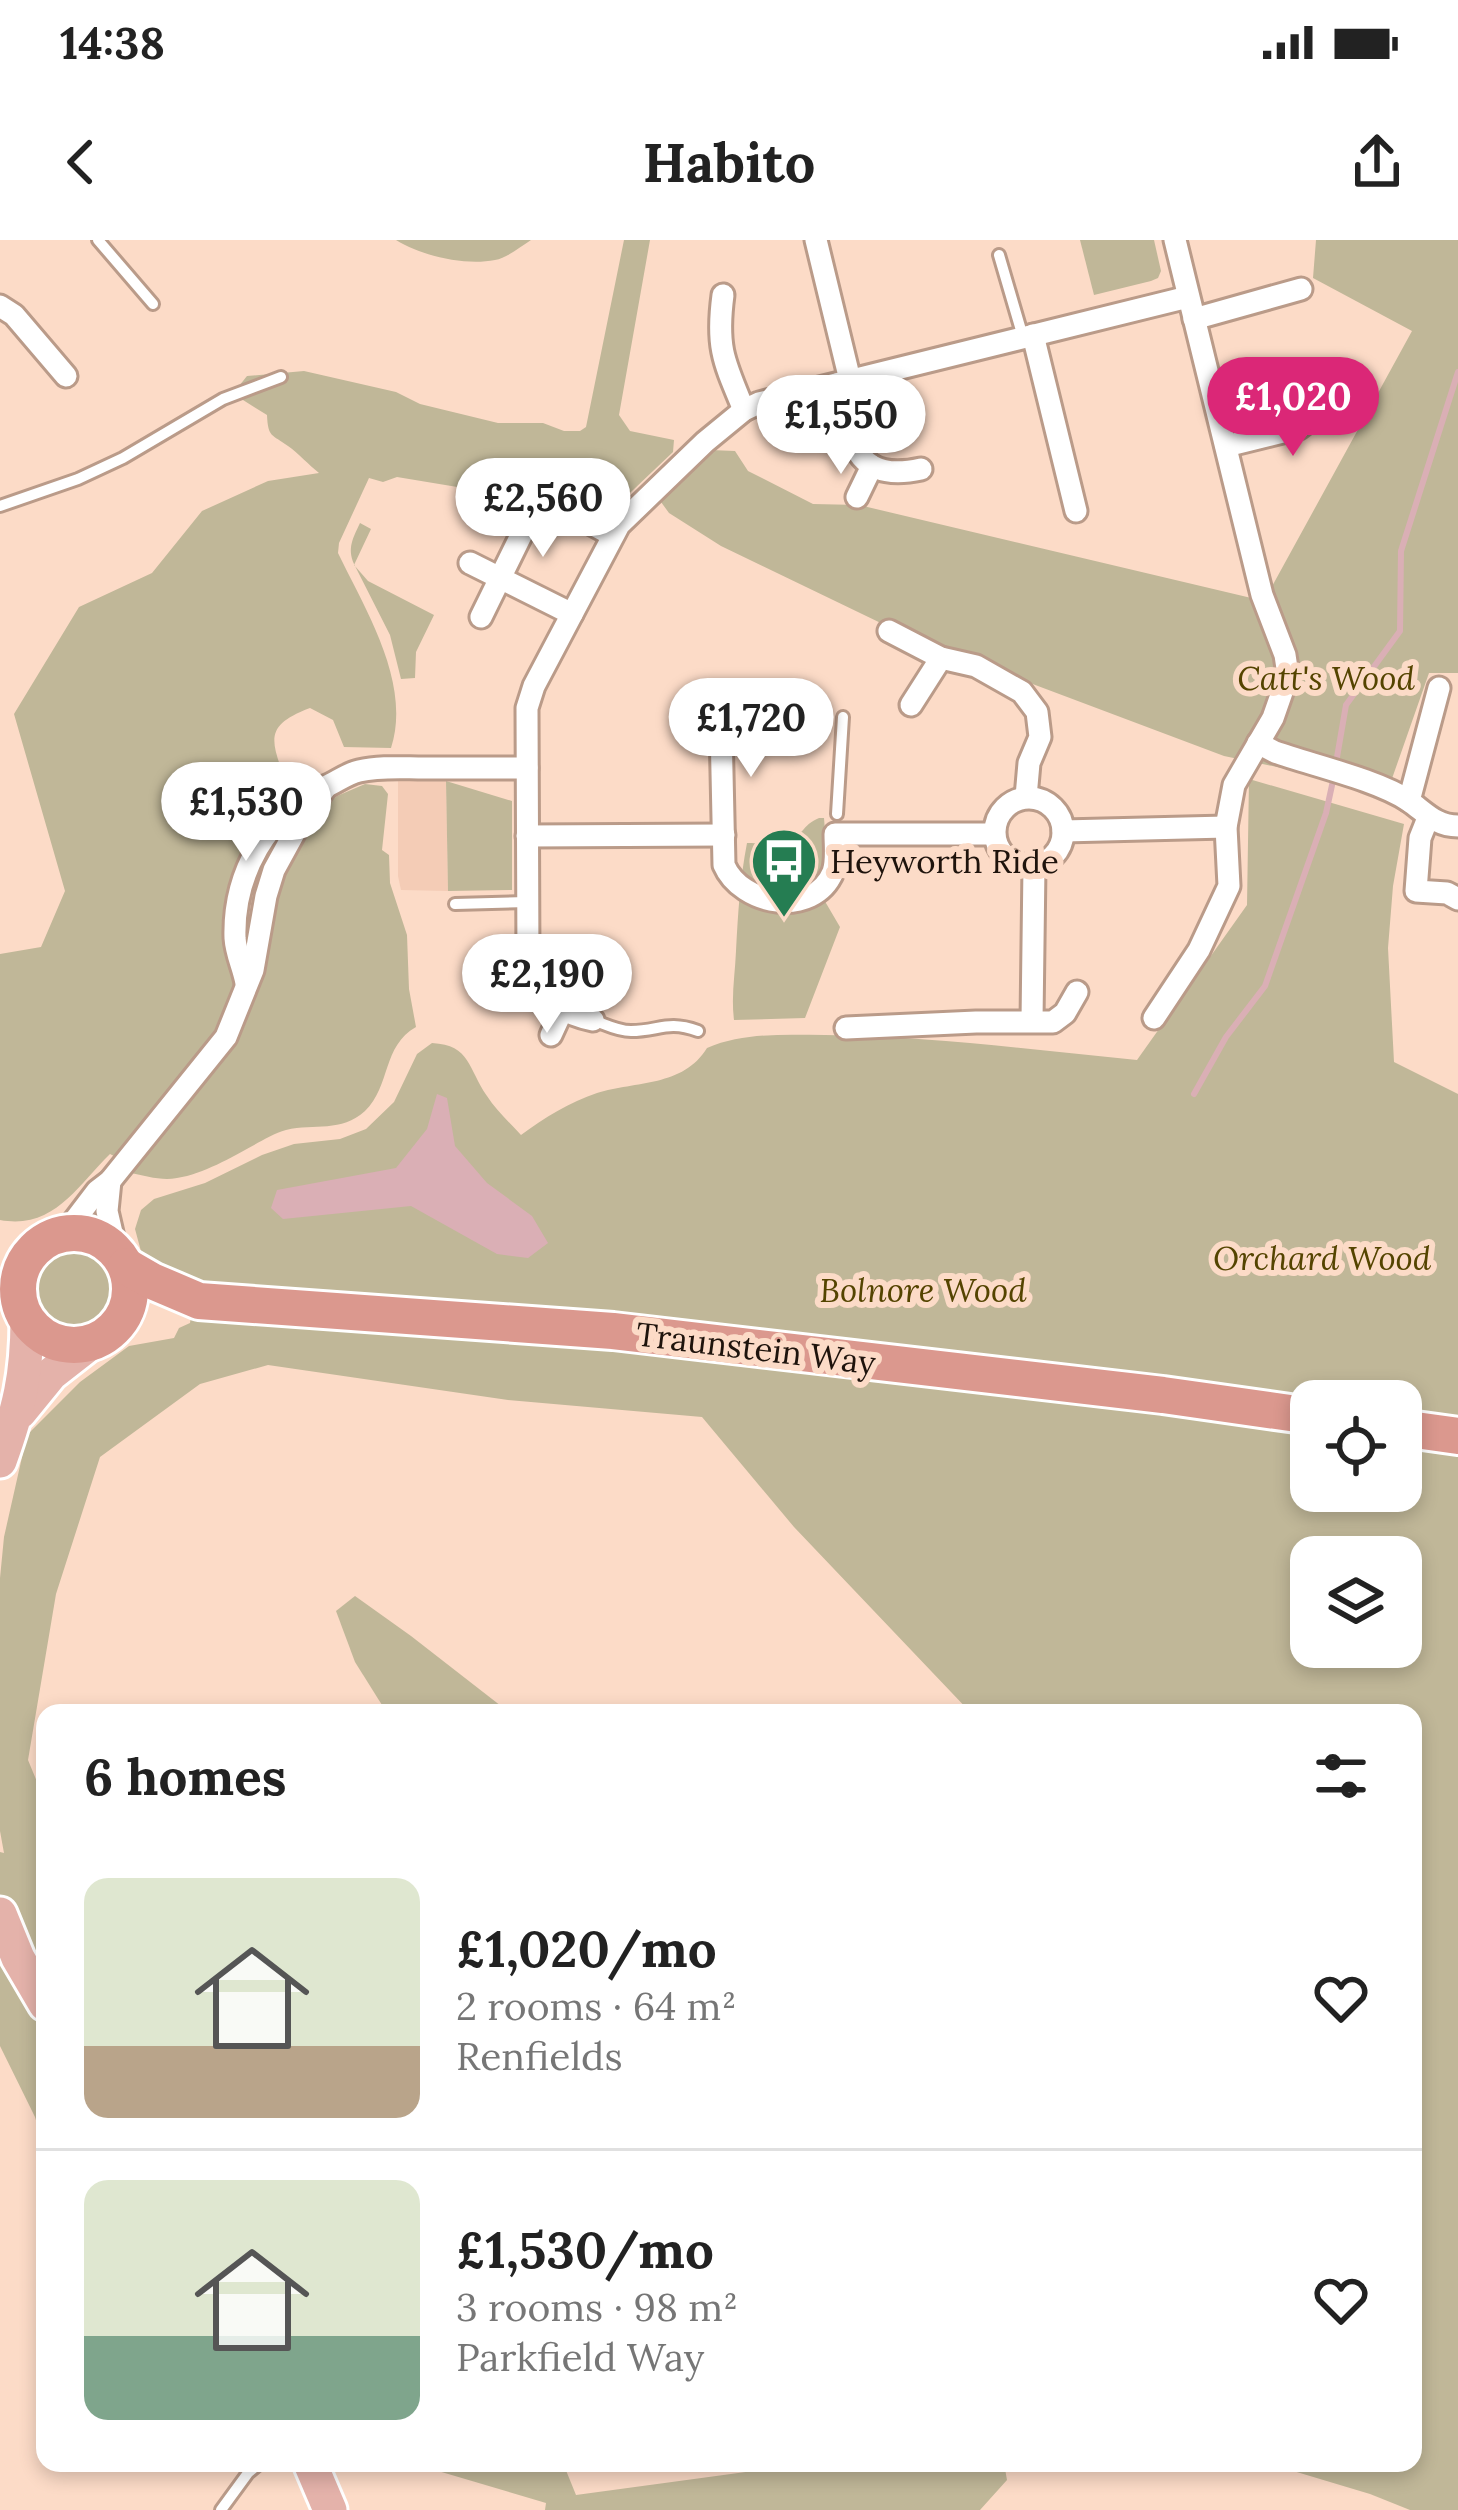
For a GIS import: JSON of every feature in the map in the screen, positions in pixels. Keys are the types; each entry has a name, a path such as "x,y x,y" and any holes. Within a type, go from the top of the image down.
{"highway":[{"path":"0,1239 19,1242 57,1236 84,1233 101,1239 121,1258 130,1295 106,1332 74,1345 39,1333 15,1300 22,1266 33,1250 57,1236"},
{"name":"Traunstein Way","path":"121,1258 152,1281 199,1301"},
{"name":"Traunstein Way","path":"106,1332 152,1311 199,1301 613,1331 1290,1413"},
{"path":"1422,1431 1458,1436"}],"main road":[{"path":"0,1461 16,1418 27,1365 15,1300"},
{"path":"16,1418 51,1374 106,1332"},
{"path":"0,1914 36,1989"},
{"path":"314,2472 330,2510"}],"street":[{"path":"816,240 855,451 872,466 896,475 921,470"},
{"path":"1154,1018 1199,950 1229,886 1226,826 1234,785 1266,748 1288,675 1262,595 1174,240"},
{"path":"593,1020 562,1012 531,973 527,948 527,708 612,535 627,517 744,410 759,403 1028,336 1301,289"},
{"path":"723,295 718,331 723,359 744,410"},
{"path":"0,306 14,315 66,376"},
{"path":"1028,336 1076,511"},
{"path":"1226,446 1299,428 1307,422 1312,407 1335,399"},
{"path":"856,497 872,466"},
{"path":"481,617 536,505 551,502 612,535"},
{"path":"470,563 572,614"},
{"path":"889,631 941,658 976,666 1022,692 1037,712 1040,737 1029,763 1026,797"},
{"path":"911,705 941,658"},
{"path":"1408,801 1439,688"},
{"path":"721,726 724,865 739,888 777,902 794,902 818,891 832,873 836,824 994,834"},
{"path":"1266,748 1388,790 1428,818 1458,826"},
{"path":"57,1236 110,1181 226,1037 246,983 236,949 240,894 273,823 311,791 358,771 527,768"},
{"path":"1026,797 1047,802 1063,831 1052,857 1034,866 1012,862 994,834 999,814 1026,797"},
{"path":"1428,818 1420,838 1416,891 1447,893 1458,899"},
{"path":"1063,831 1226,826"},
{"path":"527,836 724,835"},
{"path":"1032,1021 1034,866"},
{"path":"846,1028 1053,1022 1065,1013 1077,992"},
{"path":"551,1035 562,1012"},
{"path":"110,1181 107,1211 121,1258"}],"lane":[{"path":"98,240 153,304"},
{"path":"999,255 1028,336"},
{"path":"0,506 78,479 224,399 281,377"},
{"path":"836,824 843,717"},
{"path":"455,904 527,902"},
{"path":"593,1020 618,1030 669,1024 698,1031"},
{"path":"220,2510 249,2472"}],"shaded area":[{"path":"398,781 446,781 448,891 401,890"},
{"path":"437,1094 447,1098 455,1146 487,1183 532,1216 548,1243 528,1258 497,1254 411,1206 283,1219 271,1208 277,1190 396,1168 427,1129"}],"green space":[{"path":"396,240 531,240 500,259 471,262 431,255"},
{"path":"624,240 650,240 619,415 630,431 674,440 673,452 612,510 557,496 547,502 397,477 383,482 369,478 338,553 391,673 396,723 391,748 344,747 333,720 310,708 278,727 274,743 285,779 310,769 315,782 280,805 255,838 234,995 220,1030 116,1157 110,1154 63,1203 35,1218 0,1220 0,954 41,947 65,891 14,714 79,607 152,573 202,511 268,481 319,473 272,435 267,415 243,400 239,386 247,376 304,371 498,423 543,423 564,431 586,427"},
{"path":"1080,240 1154,240 1161,271 1158,278 1094,295"},
{"name":"Catt's Wood","path":"1316,240 1458,240 1458,673 1429,673 1388,790 1224,756 916,640 721,546 669,513 661,502 710,450 735,451 748,471 813,504 859,505 1264,601 1412,331 1313,278"},
{"path":"360,523 371,529 354,564 351,548"},
{"path":"355,566 368,581 434,615 416,652 415,678 401,679 390,635"},
{"name":"Bolnore Wood","path":"1249,779 1404,824 1388,948 1394,1062 1458,1094 1458,2510 1410,2510 1297,2472 1422,2472 1422,1704 962,1704 794,1527 702,1417 508,1400 268,1365 200,1384 100,1457 56,1594 28,1760 36,1779 36,2120 0,2046 0,1852 4,1853 0,1831 0,1578 4,1537 27,1435 80,1382 129,1346 174,1338 179,1328 190,1323 196,1284 142,1255 135,1229 141,1210 154,1199 205,1183 262,1155 366,1129 394,1102 417,1054 432,1043 462,1054 491,1101 521,1135 587,1097 672,1076 697,1061 707,1048 750,1037 903,1038 1137,1060 1247,905"},
{"path":"446,781 512,801 512,890 448,891"},
{"path":"365,784 382,786 388,794 382,850 389,855 390,883 407,935 416,1027 397,1045 373,1101 347,1122 281,1132 187,1176 162,1179 130,1173 232,1049 244,1027 265,963 272,905 293,850 324,806"},
{"path":"824,818 826,844 823,898 840,927 805,1018 734,1020 747,843 787,841"},
{"path":"74,1244 106,1257 119,1289 106,1321 74,1334 42,1321 29,1289 42,1257"},
{"path":"355,1596 498,1704 381,1704 355,1662 336,1611"},
{"path":"441,2472 567,2472 576,2495 746,2472 1006,2472 1007,2480 980,2510 545,2510 546,2503"}],"waterway":[{"path":"1336,763 1346,705 1400,631 1401,551 1458,372"},
{"path":"1194,1094 1226,1037 1265,986 1326,813 1334,776"}],"place":[{"name":"Heyworth Ride","path":"784,920"}],"park label":[{"name":"Orchard Wood","path":"1322,1258"}]}
